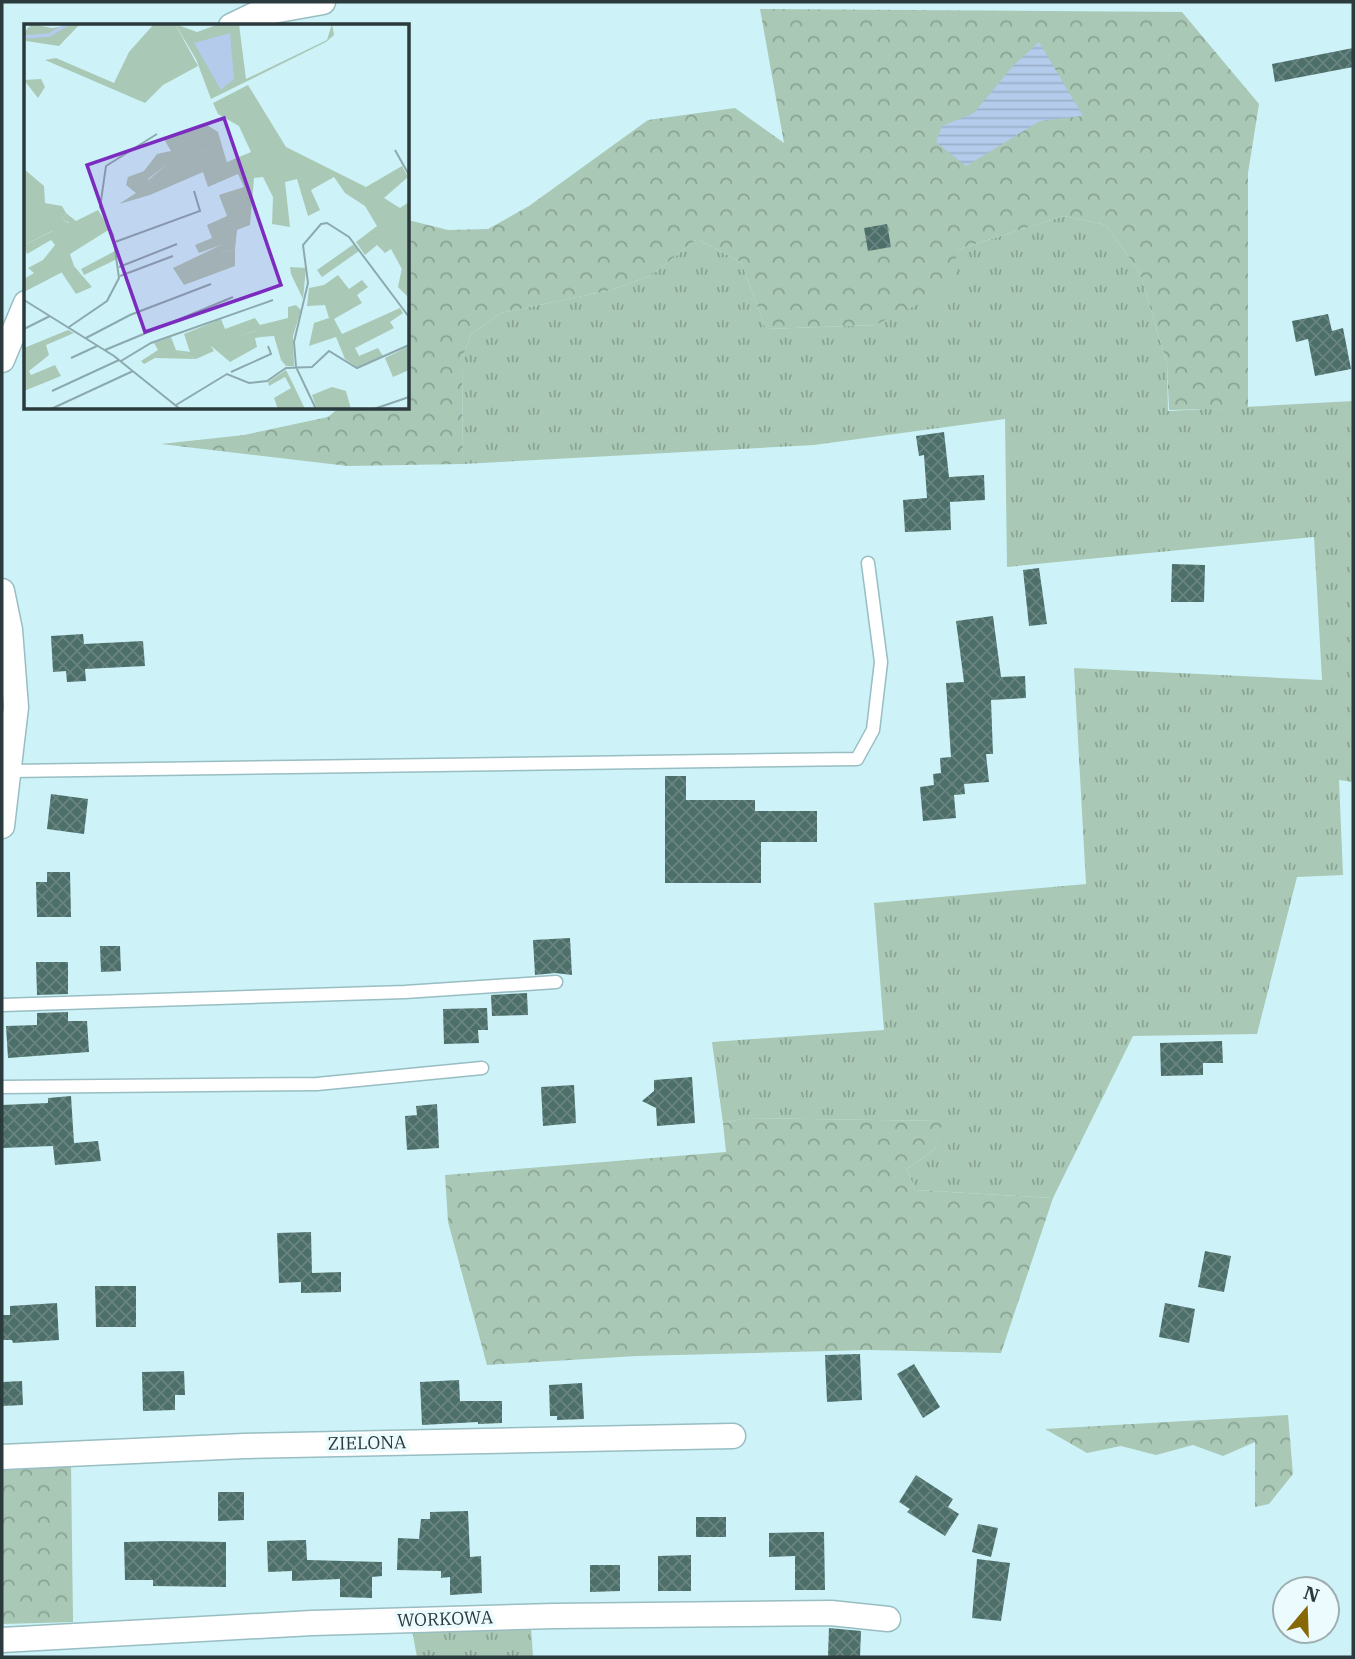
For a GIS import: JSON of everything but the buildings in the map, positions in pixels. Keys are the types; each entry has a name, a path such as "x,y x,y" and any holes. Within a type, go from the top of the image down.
{"street":[{"path":"236,24 256,15 323,2"},
{"path":"2,360 24,308"},
{"path":"2,591 10,630 16,707 2,826"},
{"name":"ZIELONA","path":"2,1457 244,1446 733,1436"},
{"name":"WORKOWA","path":"2,1640 287,1624 554,1616 831,1613 888,1619"}],"lane":[{"path":"10,771 857,759 873,730 881,662 868,564"},
{"path":"2,1005 405,992 556,982"},
{"path":"2,1087 317,1084 482,1068"}],"green space":[{"path":"760,9 1182,12 1259,104 1248,173 1248,408 1169,410 1167,364 1140,273 1106,225 1064,216 956,250 956,278 927,300 875,325 766,329 741,262 697,239 652,275 611,290 501,313 471,334 462,359 463,464 348,466 161,444 244,435 328,417 337,410 410,410 410,220 448,230 488,229 529,206 648,120 735,108 784,143"},
{"path":"1064,216 1106,225 1140,273 1167,364 1168,411 1353,401 1353,782 1339,780 1343,875 1297,877 1257,1034 1133,1036 1053,1198 915,1190 907,1169 935,1149 942,1121 746,1118 723,1123 712,1042 884,1030 874,903 1086,884 1074,668 1322,680 1314,537 1007,567 1005,419 814,445 463,464 462,359 471,334 501,313 611,290 652,275 697,239 741,262 766,329 875,325 956,250"},
{"path":"746,1118 943,1121 935,1149 907,1169 915,1190 1053,1198 1001,1353 868,1350 637,1356 487,1365 448,1222 445,1175 726,1152 723,1123"},
{"path":"1288,1415 1293,1474 1269,1504 1255,1507 1255,1442 1223,1456 1193,1445 1156,1455 1121,1446 1087,1453 1045,1429"},
{"path":"71,1463 73,1622 2,1624 2,1465"},
{"path":"531,1626 533,1657 417,1657 412,1630"}],"water":[{"path":"1039,42 1083,116 1040,121 966,166 936,142 942,126 974,113 1013,66"}]}
